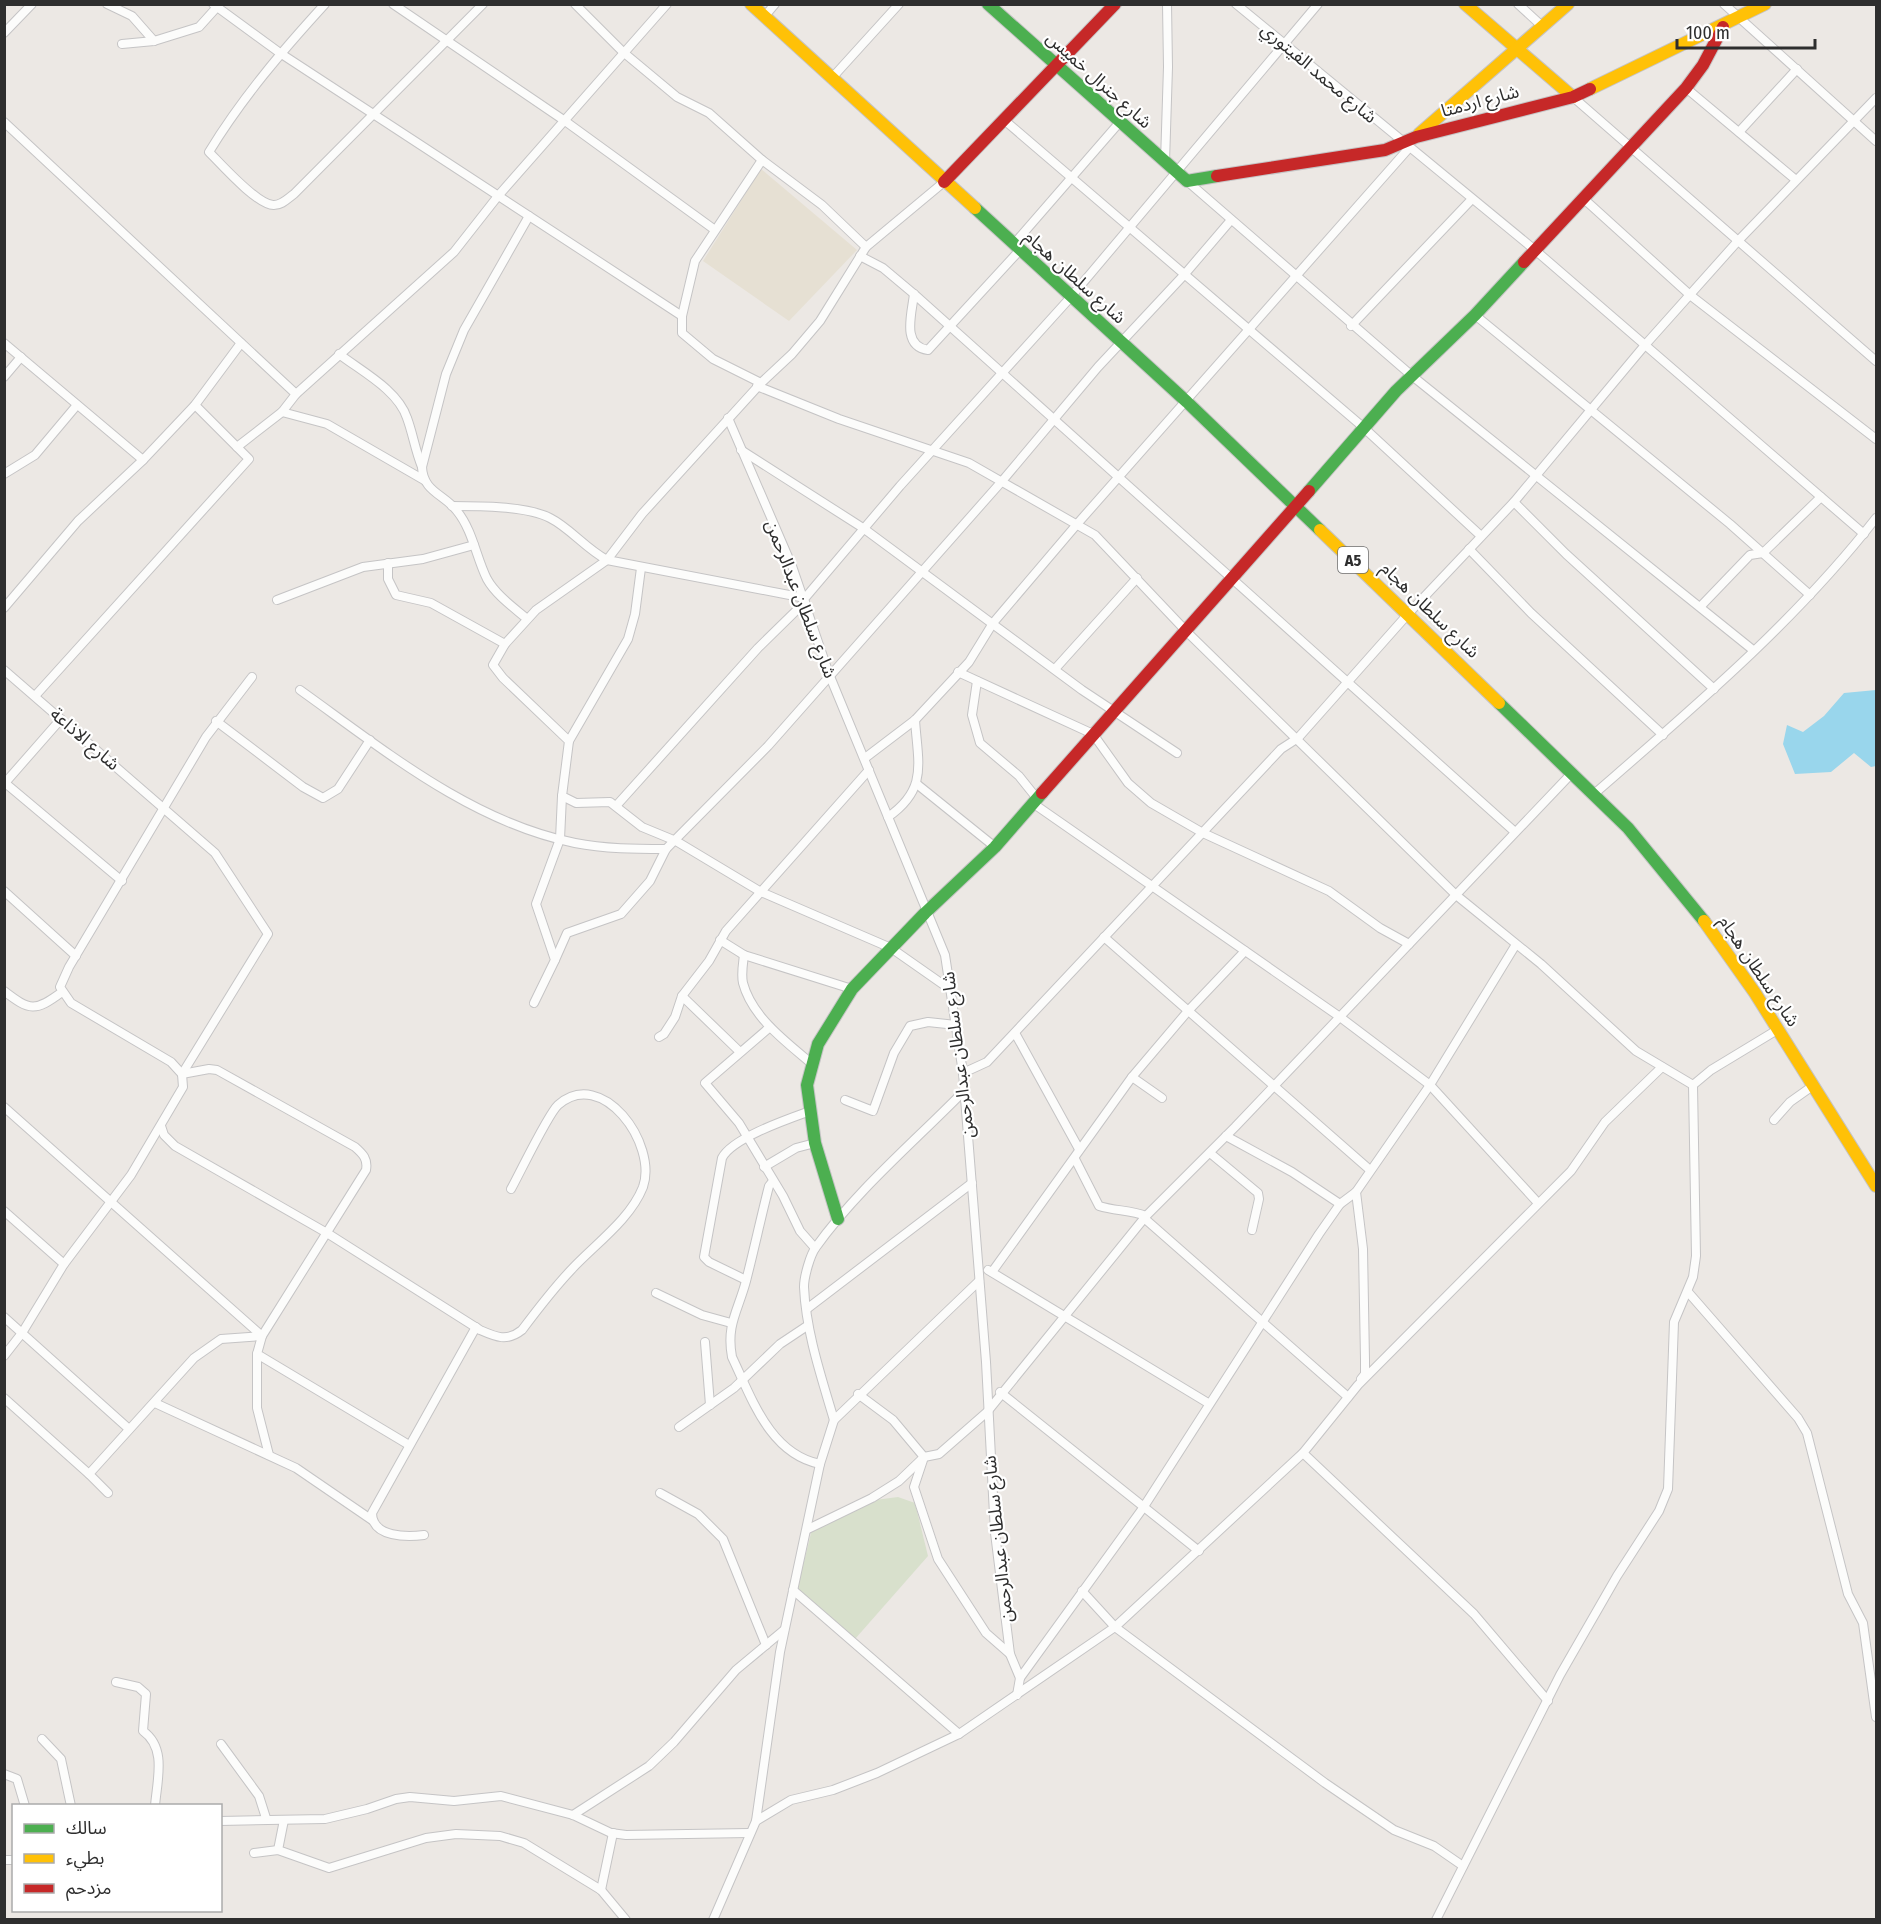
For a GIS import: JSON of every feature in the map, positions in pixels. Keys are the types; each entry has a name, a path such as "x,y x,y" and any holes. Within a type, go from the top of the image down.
{"main road":[{"name":"شارع سلطان هجام","path":"751,4 1070,298 1187,402 1594,794 1654,858 1755,993 1876,1186"},
{"name":"شارع جنرال خميس","path":"988,4 1119,123 1182,176"},
{"path":"944,182 1115,4"},
{"path":"1465,4 1572,96"},
{"path":"1416,137 1568,4"},
{"name":"شارع اردمتا","path":"1182,176 1385,150 1406,145 1416,137 1572,96 1723,27 1765,4"},
{"path":"838,1219 815,1143 807,1085 811,1063 818,1044 852,989 925,913 995,847 1092,734 1187,632 1297,507 1410,375 1475,315 1686,88 1703,65 1723,27"}],"street":[{"path":"4,33 32,4"},
{"path":"106,4 132,16 154,41"},
{"path":"325,4 280,53 237,107 209,152 259,201 272,206 283,203 483,4"},
{"path":"393,4 565,121 715,230"},
{"path":"575,4 623,52 678,97 709,113 762,160 822,206 866,246"},
{"path":"237,447 282,412 296,394 339,354 454,252 498,196 667,4"},
{"path":"764,17 775,4"},
{"path":"831,79 899,4"},
{"path":"1165,162 1167,4"},
{"name":"شارع محمد الفيتوري","path":"1236,4 1535,250 1864,534"},
{"path":"616,806 758,648 805,600 863,528 1070,298 1129,228 1182,176 1284,44 1318,4"},
{"path":"1518,4 1543,27"},
{"path":"1724,4 1876,141"},
{"path":"122,44 154,41 199,27 215,6 280,53 682,316"},
{"path":"1739,132 1797,69"},
{"path":"1686,88 1796,180"},
{"path":"1572,96 1876,361"},
{"path":"963,1073 987,1062 1281,748 1298,738 1408,614 1514,502 1590,409 1737,242 1876,98"},
{"path":"1003,120 1363,428 1481,536"},
{"path":"4,122 296,394"},
{"path":"914,294 909,334 913,343 920,349 928,350 950,328 1119,123"},
{"path":"865,758 915,720 969,662 993,623 1078,523 1296,278 1406,145"},
{"path":"762,160 695,261 682,316 682,333 713,359 759,385 931,452 969,463 1078,523 1109,547 1187,632 1298,738 1456,895 1515,946 1540,964 1636,1051 1693,1085"},
{"path":"1182,176 1296,278 1410,375 1535,477 1701,606 1753,650"},
{"path":"569,741 498,673 493,665 505,644 526,618 607,560 642,514 728,418 792,354 820,321 866,246 944,182"},
{"path":"1351,326 1472,199"},
{"path":"1584,199 1690,295 1876,439"},
{"path":"526,618 489,582 465,521 452,506 430,490 424,480 423,466 446,374 464,330 530,216"},
{"path":"534,1003 567,933 621,914 650,882 666,849 768,746 1231,220"},
{"path":"860,256 883,268 914,294 1515,832"},
{"path":"1475,315 1763,553 1810,595"},
{"path":"4,343 143,459"},
{"path":"4,608 78,521 195,405 241,343"},
{"path":"339,354 396,401 407,415 414,448 423,466"},
{"path":"4,377 21,357"},
{"path":"4,474 35,455 77,405"},
{"path":"35,696 249,459 195,405"},
{"path":"282,412 327,424 424,480"},
{"name":"شارع سلطان عبدالرحمن","path":"728,418 805,600 830,674 925,913 945,955 963,1073 986,1362 995,1533 1010,1654 1020,1678"},
{"path":"741,450 863,528 1113,711 1178,753"},
{"path":"1701,606 1750,555 1763,553 1821,497"},
{"path":"1514,502 1566,554 1714,689"},
{"path":"452,506 489,506 541,514 552,519 588,550 607,560 805,600"},
{"path":"1594,794 1714,689 1810,595 1876,518"},
{"path":"277,600 363,567 423,559 474,544"},
{"path":"1469,549 1532,613 1663,735"},
{"path":"388,563 388,579 396,595 430,603 505,644"},
{"path":"555,960 536,904 560,839 562,796 569,741 628,639 635,614 641,568"},
{"path":"1055,669 1137,579"},
{"name":"شارع الاذاعة","path":"4,670 215,853 268,934 182,1074"},
{"path":"958,672 1092,734 1136,792 1174,818 1329,891 1380,927 1409,944"},
{"path":"4,1356 22,1333 64,1264 112,1203 183,1087 182,1074 171,1062 71,1004 62,992 62,983 216,721 252,677"},
{"path":"977,681 972,715 980,743 1019,776 1035,796 1034,804 1340,1017 1430,1085 1538,1203"},
{"path":"300,690 427,779 469,803 525,829 597,847 666,849"},
{"path":"61,719 5,782 122,881"},
{"path":"888,817 906,802 918,785 915,720"},
{"path":"216,721 303,787 323,798 338,789 370,740"},
{"path":"658,1037 664,1034 675,1017 682,996 709,961 720,940 869,770"},
{"path":"808,1529 872,1498 899,1481 924,1457 939,1454 987,1412 1000,1392 1145,1217 1210,1153 1572,773"},
{"path":"918,785 995,847"},
{"path":"562,796 576,803 610,802 642,827 676,841 761,892 891,948 951,990"},
{"path":"4,891 76,956"},
{"path":"1104,937 1370,1170"},
{"path":"720,940 744,955 852,989"},
{"path":"1017,1695 1020,1678 1143,1508 1208,1403 1340,1204 1356,1192 1430,1085 1515,946"},
{"path":"992,1272 1075,1160 1079,1149 1132,1077 1188,1011 1245,951"},
{"path":"744,955 743,983 770,1027 811,1063"},
{"path":"4,991 24,1006 42,1006 62,992"},
{"path":"682,996 740,1052"},
{"path":"845,1100 873,1111 894,1053 910,1026 928,1022 956,1025"},
{"path":"770,1027 705,1083 731,1112 800,1231 815,1248"},
{"path":"1693,1085 1711,1070 1777,1030"},
{"path":"1015,1033 1079,1149"},
{"path":"756,1821 791,1800 833,1790 877,1773 959,1734 1115,1627 1303,1453 1358,1385 1571,1171 1612,1115 1662,1067"},
{"path":"182,1074 209,1069 217,1070 355,1147 364,1155 367,1162 366,1170 262,1336 257,1354 257,1408 269,1455"},
{"path":"1132,1077 1162,1098"},
{"path":"1774,1120 1790,1102 1814,1084"},
{"path":"1436,1920 1548,1701 1617,1576 1659,1511 1668,1489 1674,1322 1688,1292 1696,1256 1693,1085"},
{"path":"834,1420 807,1326 808,1308 804,1285 815,1248 838,1219 964,1091"},
{"path":"161,1126 165,1135 176,1146 327,1233 476,1327 501,1338 514,1336 522,1330 558,1284 601,1240 637,1198 644,1184 642,1146 635,1131 615,1107 603,1099 574,1096 557,1106 511,1189"},
{"path":"4,1107 262,1336"},
{"path":"746,1280 709,1262 703,1251 716,1204 722,1158 726,1150 746,1139 810,1111"},
{"path":"1226,1136 1292,1172 1340,1204"},
{"path":"764,1167 796,1148 815,1143"},
{"path":"1210,1153 1258,1193 1259,1199 1252,1230"},
{"path":"1075,1160 1099,1206 1114,1211 1137,1212 1145,1217 1348,1397"},
{"path":"772,1181 746,1280 731,1323 732,1357 776,1440 805,1461 820,1464"},
{"path":"808,1308 972,1183"},
{"path":"1356,1192 1363,1249 1365,1360 1365,1374 1358,1385"},
{"path":"4,1211 64,1264"},
{"path":"979,1266 1208,1403"},
{"path":"713,1920 756,1821 784,1630 808,1529 820,1464 834,1420 858,1394 979,1281"},
{"path":"1688,1292 1798,1418 1807,1433 1848,1594 1863,1623 1876,1718"},
{"path":"656,1293 702,1315 731,1323"},
{"path":"4,1317 129,1429"},
{"path":"679,1427 743,1380 780,1344 807,1326"},
{"path":"372,1520 375,1505 476,1327"},
{"path":"89,1474 194,1358 221,1339 262,1336"},
{"path":"705,1342 710,1405"},
{"path":"257,1354 409,1444"},
{"path":"1000,1392 1199,1551"},
{"path":"858,1394 893,1420 924,1457"},
{"path":"4,1398 108,1493"},
{"path":"155,1403 269,1455 315,1480 378,1526 398,1536 424,1535"},
{"path":"1303,1453 1474,1614 1548,1701"},
{"path":"924,1457 914,1487 938,1559 986,1633 1010,1654"},
{"path":"660,1493 698,1514 723,1539 766,1645"},
{"path":"793,1590 959,1734"},
{"path":"1082,1591 1115,1627 1255,1732 1383,1822 1434,1846 1463,1866"},
{"path":"573,1815 649,1766 674,1742 736,1670 784,1630"},
{"path":"116,1682 142,1689 146,1694 143,1731 153,1738 158,1756 159,1781 155,1804"},
{"path":"42,1739 61,1759 71,1804"},
{"path":"220,1743 259,1796 266,1818"},
{"path":"4,1774 17,1779 24,1804"},
{"path":"222,1821 266,1818 325,1819 410,1797 454,1801 501,1796 573,1815 613,1833 626,1835 749,1833"},
{"path":"278,1850 284,1820"},
{"path":"601,1890 613,1833"},
{"path":"254,1853 278,1850 329,1868 426,1838 456,1834 500,1836 524,1843 601,1890 626,1920"}],"shaded area":[{"path":"761,169 857,250 789,321 703,261"}],"green space":[{"path":"898,1497 915,1503 928,1556 855,1639 797,1590 812,1529 875,1500"}],"water":[{"path":"1876,690 1876,766 1871,767 1854,753 1831,772 1795,774 1783,744 1787,725 1803,732 1824,716 1844,693"}],"traffic: fast":[{"path":"988,4 1187,181 1217,176"},
{"path":"975,208 1187,402 1320,530"},
{"path":"1309,491 1396,391 1475,315 1524,262"},
{"path":"1499,703 1628,828 1704,921"},
{"path":"838,1219 815,1143 807,1085 818,1044 852,989 925,913 995,847 1042,793"}],"traffic: slow":[{"path":"751,4 975,208"},
{"path":"1465,4 1573,97"},
{"path":"1419,134 1568,4"},
{"path":"1590,89 1765,4"},
{"path":"1320,530 1499,703"},
{"path":"1704,921 1755,993 1876,1186"}],"traffic: jam":[{"path":"944,182 1115,4"},
{"path":"1524,262 1686,88 1703,65 1723,27"},
{"path":"1217,176 1385,150 1416,137 1573,97 1590,89"},
{"path":"1042,793 1309,491"}]}
